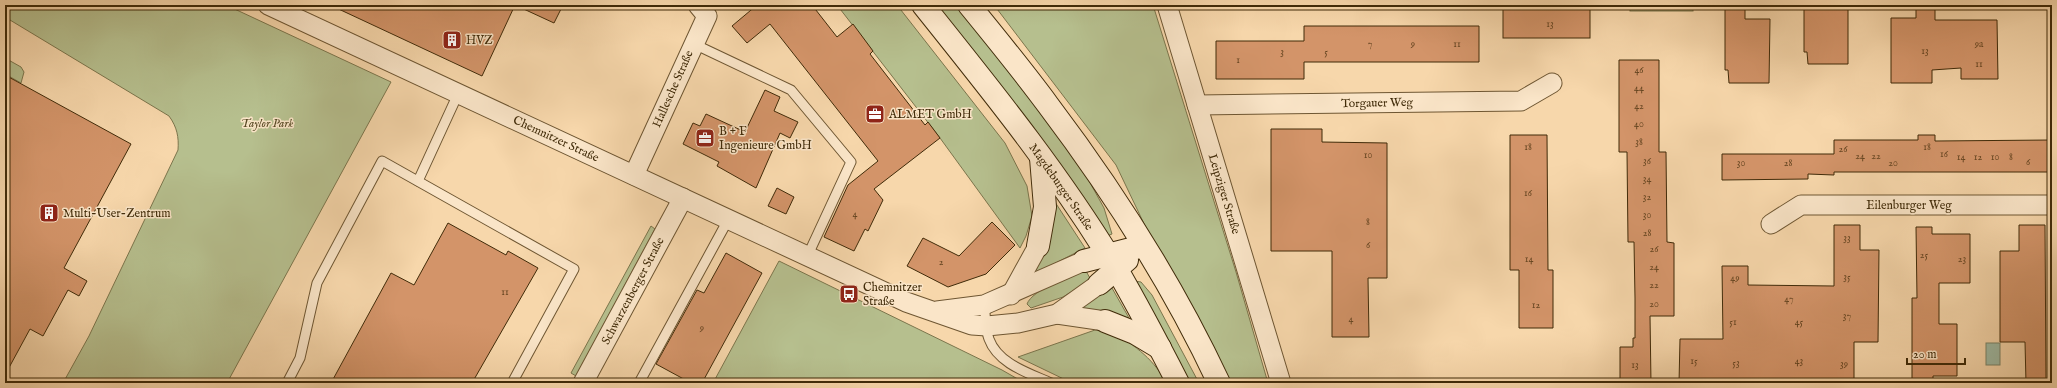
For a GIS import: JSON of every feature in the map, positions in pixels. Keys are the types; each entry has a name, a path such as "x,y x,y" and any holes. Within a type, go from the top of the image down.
{"main road":[{"name":"Magdeburger Straße","path":"923,5 1041,156 1112,262 1178,383"},
{"path":"969,5 1049,106 1105,186 1143,246 1201,345 1219,383"},
{"path":"1038,246 1045,207 1041,156"},
{"path":"1084,261 1112,262 1143,246"},
{"path":"1099,284 1112,262"},
{"path":"1105,321 1135,333 1160,348"}],"street":[{"name":"Chemnitzer Straße","path":"268,5 906,302 972,325 987,326 1018,323 1058,314 1105,321"},
{"name":"Hallesche Straße","path":"634,175 707,16 698,5"},
{"name":"Leipziger Straße","path":"1167,5 1281,383"},
{"name":"Torgauer Weg","path":"1197,105 1521,101 1552,83"},
{"name":"Schwarzenberger Straße","path":"583,383 683,198"},
{"name":"Eilenburger Weg","path":"1771,224 1801,205 2052,205"},
{"path":"1011,295 1038,246"},
{"name":"Chemnitzer Straße","path":"932,311 984,305 1011,295 1084,261"},
{"name":"Chemnitzer Straße","path":"1058,314 1099,284"}],"lane":[{"path":"694,44 791,90 851,162 807,257"},
{"path":"418,181 458,94"},
{"path":"287,383 300,358 317,283 382,161 574,269 512,383"},
{"path":"639,383 728,220"},
{"path":"984,305 988,337 993,348 1001,357 1050,383"}],"green space":[{"name":"Taylor Park","path":"5,5 226,5 391,82 227,383 63,383 89,336 178,150 178,136 176,128 169,116 5,17"},
{"path":"837,5 897,5 1005,143 1027,186 1032,216 1026,236 1020,248 940,138"},
{"path":"935,5 956,5 1032,100 1083,170 1104,208 1112,234 1107,236"},
{"path":"994,5 1153,5 1236,272 1268,383 1230,383 1196,314 1148,232 1116,165"},
{"path":"1630,5 1693,5 1693,11 1630,11"},
{"path":"5,58 21,67 24,72 21,83 5,74"},
{"path":"1053,199 1085,248 1034,274 1050,240"},
{"path":"651,226 655,229 576,376 571,373"},
{"path":"779,261 1002,370 1023,382 713,383"},
{"path":"1086,271 1091,280 1063,297 1031,308 1027,304 1030,299 1044,288"},
{"path":"1134,281 1141,282 1152,295 1199,383 1190,383"},
{"path":"1112,288 1133,325 1070,310"},
{"path":"1095,330 1113,334 1137,348 1157,368 1166,383 1072,383 1018,357"}],"shaded area":[{"path":"1986,343 2000,343 2000,365 1986,365"}],"building":[{"name":"HVZ","path":"330,5 515,5 482,76"},
{"name":"HVZ","path":"515,5 563,5 554,23"},
{"path":"757,5 812,5 837,37 853,24 873,51 870,54 925,125 928,122 940,138 874,189 883,200 868,231 865,229 854,251 824,237 848,185 878,161 770,24 747,43 732,26"},
{"path":"1503,5 1590,5 1590,38 1503,38"},
{"path":"1725,5 1745,5 1745,19 1770,19 1769,83 1729,83 1728,70 1725,70"},
{"path":"1804,5 1848,6 1848,64 1808,64 1807,52 1804,52"},
{"path":"1916,5 1935,5 1935,20 1997,20 1998,79 1961,79 1961,68 1932,70 1932,83 1891,83 1891,18 1916,18"},
{"path":"1304,26 1479,26 1479,62 1304,62 1304,79 1216,79 1216,41 1304,41"},
{"path":"1619,60 1659,60 1659,152 1666,152 1667,242 1674,243 1674,316 1650,316 1651,383 1620,383 1620,347 1633,347 1633,338 1635,338 1635,298 1634,242 1628,242 1627,152 1619,152"},
{"name":"Multi-User-Zentrum","path":"5,75 131,144 64,268 87,281 79,296 68,290 43,336 30,329 5,375"},
{"path":"765,90 780,97 774,111 798,122 790,138 780,133 756,188 717,166 719,162 683,144 693,123 700,126 706,114 745,132"},
{"path":"1271,129 1322,129 1322,142 1387,143 1387,278 1368,278 1369,337 1332,337 1332,251 1271,251"},
{"path":"1510,135 1547,135 1548,270 1553,270 1553,328 1519,328 1519,270 1510,270"},
{"path":"1918,135 1935,135 1935,141 2052,140 2052,172 1834,172 1834,175 1808,174 1808,179 1722,180 1722,154 1834,154 1834,140 1918,140"},
{"path":"777,188 794,197 786,214 768,206"},
{"path":"992,222 1015,245 986,274 948,287 907,266 923,238 959,256"},
{"path":"448,223 506,255 508,251 538,268 472,383 331,383 391,273 414,285"},
{"path":"1834,225 1860,225 1860,250 1879,250 1878,342 1854,342 1854,383 1679,383 1680,339 1723,339 1722,266 1748,266 1748,285 1834,286"},
{"path":"2019,225 2045,225 2046,383 2026,383 2025,342 2000,342 2000,251 2019,251"},
{"path":"1916,227 1932,227 1932,234 1970,234 1970,283 1939,283 1939,324 1957,324 1957,376 1933,376 1933,383 1912,383 1912,298 1917,298"},
{"path":"726,253 762,273 702,383 691,383 656,364 697,290 704,293"}],"place":[{"name":"HVZ","path":"452,40"},
{"name":"ALMET GmbH","path":"875,114"},
{"name":"B + F Ingenieure GmbH","path":"705,138"},
{"name":"Multi-User-Zentrum","path":"49,213"},
{"name":"Chemnitzer Straße","path":"849,294"}]}
